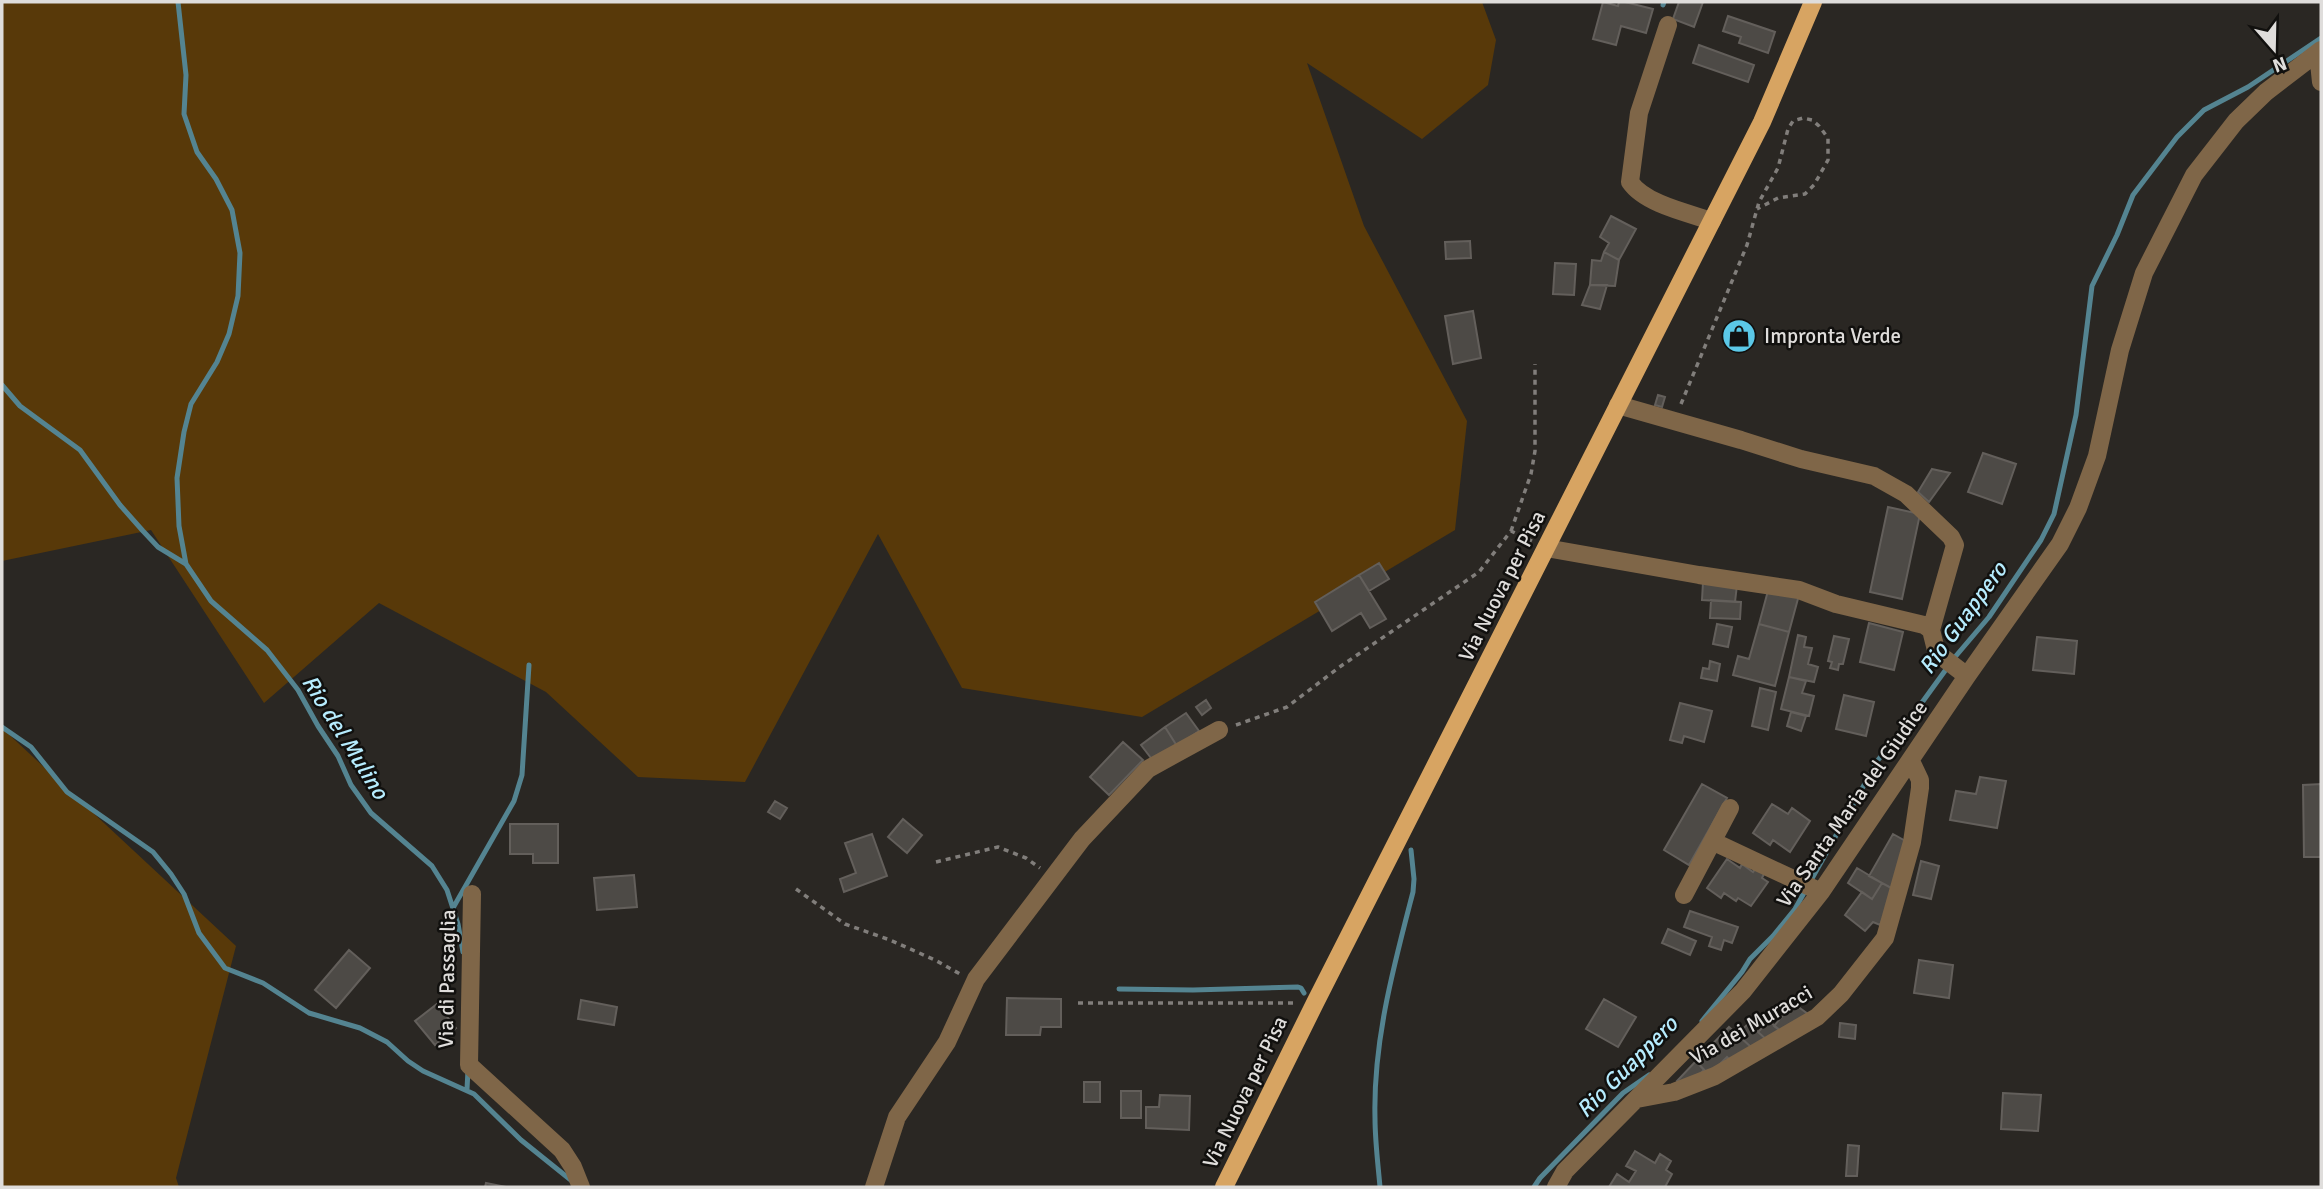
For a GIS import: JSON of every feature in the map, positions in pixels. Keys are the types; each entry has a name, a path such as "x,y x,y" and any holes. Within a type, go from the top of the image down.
{"main road":[{"name":"Via Nuova per Pisa","path":"1224,1187 1762,122 1813,2"}],"street":[{"path":"1668,25 1639,113 1630,182 1636,190 1653,200 1712,221"},
{"path":"2319,51 2321,82"},
{"name":"Via Santa Maria del Giudice","path":"1556,1187 1565,1171 1743,991 1911,761 1964,673 2060,544 2078,508 2097,457 2120,350 2144,273 2194,175 2236,121 2266,92 2319,51"},
{"path":"1618,405 1801,459 1874,476 1906,495 1951,537 1955,545 1931,630 1936,650 1964,673"},
{"path":"1546,548 1799,590 1836,604 1924,625 1931,630"},
{"path":"874,1187 897,1117 947,1042 974,982 1052,878 1082,839 1148,769 1219,730"},
{"name":"Via dei Muracci","path":"1637,1099 1674,1092 1714,1076 1817,1017 1841,994 1885,938 1912,842 1920,788 1920,780 1911,761"},
{"path":"1684,895 1730,808"},
{"path":"1714,842 1817,890"},
{"name":"Via di Passaglia","path":"472,894 469,1065 562,1150 581,1187"}],"path":[{"path":"1672,421 1683,402 1748,245 1757,209 1781,160 1788,129 1793,121 1803,118 1812,120 1828,138 1829,146 1828,160 1814,185 1805,194 1778,198 1757,209"},
{"path":"1219,730 1286,707 1479,572 1511,531 1531,474 1535,451 1535,365"},
{"path":"1511,531 1546,548"},
{"path":"936,862 998,847 1026,858 1052,878"},
{"path":"796,889 845,924 935,960 974,982"},
{"path":"1077,1003 1315,1003"}],"shaded area":[{"path":"2,2 1482,2 1496,40 1488,85 1422,139 1307,63 1364,226 1467,421 1455,530 1142,717 962,688 878,534 745,782 638,777 546,692 379,603 264,703 151,530 2,561"},
{"path":"2,728 236,946 176,1178 179,1187 2,1187"}],"building":[{"path":"1603,2 1618,6 1619,2 1625,2 1653,9 1646,33 1621,26 1616,45 1593,39"},
{"path":"1679,2 1703,2 1694,27 1673,19"},
{"path":"1728,16 1775,32 1768,53 1739,43 1741,37 1723,31"},
{"path":"1699,45 1754,65 1748,82 1693,63"},
{"path":"1611,216 1636,229 1619,260 1604,252 1609,243 1600,237"},
{"path":"1470,241 1471,258 1446,259 1445,242"},
{"path":"1604,252 1619,260 1615,286 1590,285 1592,260 1601,261"},
{"path":"1555,263 1576,264 1574,295 1553,294"},
{"path":"1590,285 1607,285 1600,309 1582,305"},
{"path":"1473,311 1481,358 1453,364 1445,316"},
{"path":"1658,395 1665,397 1662,407 1655,405"},
{"path":"1983,453 2016,464 2002,504 1968,492"},
{"path":"1932,469 1950,473 1929,502 1918,492"},
{"path":"1888,507 1920,514 1902,599 1870,592"},
{"path":"1379,563 1389,579 1369,591 1359,575"},
{"path":"1359,575 1386,619 1370,628 1361,613 1332,631 1315,602"},
{"path":"1703,582 1737,585 1735,602 1702,600"},
{"path":"1769,587 1799,595 1789,632 1759,624"},
{"path":"1711,600 1741,602 1740,619 1710,618"},
{"path":"1869,623 1903,632 1894,670 1860,662"},
{"path":"1717,624 1732,627 1728,647 1713,644"},
{"path":"1759,624 1789,632 1775,686 1733,675 1738,656 1749,659"},
{"path":"1798,635 1806,637 1804,647 1812,648 1808,664 1818,667 1814,682 1789,677"},
{"path":"1834,636 1849,639 1843,664 1839,664 1838,670 1830,668 1832,662 1828,661"},
{"path":"2037,637 2077,641 2074,674 2033,670"},
{"path":"1710,661 1720,664 1717,681 1701,678 1703,668 1709,669"},
{"path":"1789,677 1806,681 1802,693 1814,696 1809,716 1781,709"},
{"path":"1760,688 1776,692 1768,730 1752,726"},
{"path":"1844,695 1874,702 1866,736 1836,729"},
{"path":"1206,700 1211,708 1202,715 1196,707"},
{"path":"1680,703 1712,711 1704,742 1684,736 1682,743 1670,740"},
{"path":"1791,712 1806,716 1801,731 1787,726"},
{"path":"1186,713 1199,731 1177,746 1165,727"},
{"path":"1165,727 1177,746 1154,762 1141,745"},
{"path":"1123,742 1143,760 1109,795 1090,777"},
{"path":"1980,777 2006,781 1997,828 1950,820 1956,791 1976,794"},
{"path":"1702,784 1727,798 1689,865 1664,850"},
{"path":"2321,784 2321,857 2304,857 2303,785"},
{"path":"775,801 787,808 780,819 768,812"},
{"path":"1772,804 1788,814 1792,808 1810,821 1790,852 1773,840 1770,845 1753,833"},
{"path":"903,819 922,835 907,853 888,837"},
{"path":"510,824 558,824 558,863 533,863 533,854 510,854"},
{"path":"872,834 887,876 844,892 840,879 856,873 845,843"},
{"path":"1893,834 1909,843 1895,890 1869,876"},
{"path":"1727,859 1740,868 1742,864 1753,872 1756,868 1764,874 1762,878 1768,882 1751,906 1724,893 1721,898 1707,888"},
{"path":"1921,861 1939,866 1931,899 1913,895"},
{"path":"1857,868 1882,883 1872,899 1848,883"},
{"path":"634,875 637,907 597,910 594,878"},
{"path":"1882,883 1895,890 1880,925 1873,922 1865,931 1845,915 1862,892 1872,899"},
{"path":"1690,911 1738,927 1732,943 1724,940 1721,950 1709,946 1712,937 1684,927"},
{"path":"1668,929 1696,941 1690,955 1662,943"},
{"path":"349,950 370,968 336,1008 315,990"},
{"path":"1919,960 1953,965 1949,998 1914,993"},
{"path":"1007,998 1061,999 1061,1027 1041,1027 1040,1035 1006,1035"},
{"path":"1604,999 1636,1017 1618,1047 1586,1029"},
{"path":"581,1000 617,1007 614,1025 578,1019"},
{"path":"1793,1003 1812,1017 1783,1033 1774,1026"},
{"path":"437,1004 456,1028 435,1045 415,1021"},
{"path":"1769,1021 1783,1033 1768,1041 1758,1032"},
{"path":"1840,1023 1856,1025 1855,1039 1839,1037"},
{"path":"1748,1024 1768,1041 1752,1048 1737,1034"},
{"path":"1729,1027 1752,1048 1731,1061 1727,1057 1709,1075 1696,1061"},
{"path":"1696,1061 1704,1070 1681,1085 1677,1081"},
{"path":"1084,1082 1100,1082 1100,1102 1084,1102"},
{"path":"1121,1091 1141,1091 1141,1118 1121,1118"},
{"path":"2003,1093 2041,1095 2038,1131 2001,1129"},
{"path":"1160,1095 1190,1096 1189,1130 1146,1128 1146,1107 1159,1107"},
{"path":"1848,1145 1859,1146 1857,1176 1846,1176"},
{"path":"1635,1151 1655,1163 1660,1154 1671,1161 1666,1170 1672,1174 1665,1187 1609,1187 1617,1174 1629,1182 1636,1171 1626,1166"},
{"path":"486,1183 506,1187 485,1187"}],"waterway":[{"path":"178,2 186,75 184,114 197,152 216,179 232,210 240,253 238,296 229,334 217,362 191,404 184,432 177,478 179,526 186,564"},
{"name":"Rio Guappero","path":"1702,1021 1750,959 1795,909 1878,760 1955,657 1989,617 2041,540 2054,514 2076,415 2092,286 2133,195 2177,137 2204,110 2248,87 2321,38"},
{"name":"Rio del Mulino","path":"2,385 20,406 80,450 120,505 143,531 158,547 186,564 211,601 267,650 298,690 338,756 351,785 371,813 432,866 447,890 458,924 463,952"},
{"path":"453,908 514,801 522,775 529,665"},
{"path":"2,727 31,747 67,792 153,852 184,894 199,933 225,968 263,983 309,1013 360,1028 387,1042 423,1071 474,1094 521,1140 572,1181"},
{"path":"1380,1187 1375,1127 1377,1060 1386,1004 1413,892 1411,850"},
{"path":"1119,989 1298,987 1304,993"},
{"name":"Rio del Mulino","path":"467,1089 468,1070"},
{"name":"Rio Guappero","path":"1534,1187 1623,1093 1649,1075"}],"place":[{"name":"Impronta Verde","path":"1739,336"}]}
